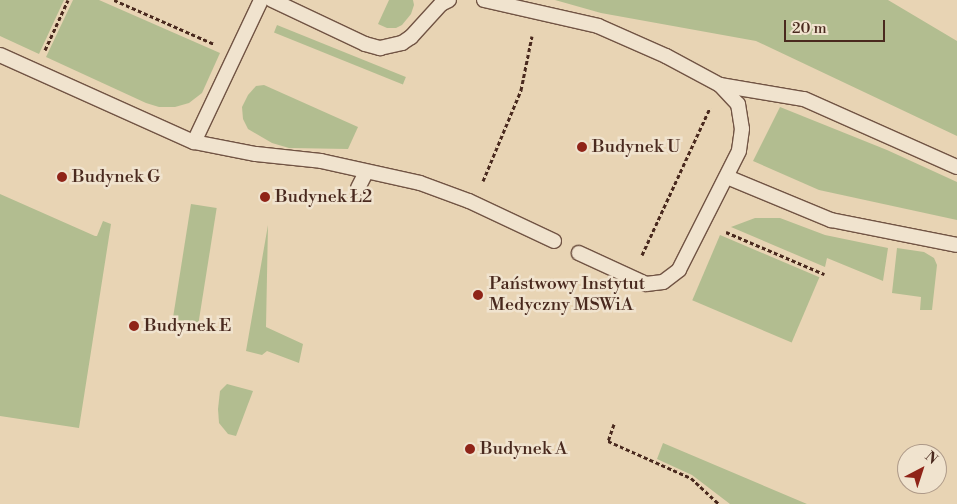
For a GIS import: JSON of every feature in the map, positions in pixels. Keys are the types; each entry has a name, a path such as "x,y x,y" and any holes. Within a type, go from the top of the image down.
{"lane":[{"path":"194,142 261,0"},
{"path":"272,0 365,44 380,48 402,43 411,37 441,4 449,0"},
{"path":"484,0 598,26 666,56 720,85 738,104 742,128 739,152 679,270 663,282 646,284 579,254"},
{"path":"0,55 194,142 256,154 321,160 366,172 420,183 469,201 554,241"},
{"path":"720,85 804,99 957,167"},
{"path":"358,188 366,172"},
{"path":"727,177 831,220 957,245"}],"path":[{"path":"36,71 68,0"},
{"path":"114,0 236,54"},
{"path":"483,182 521,90 537,12"},
{"path":"639,262 720,85"},
{"path":"704,222 824,274"},
{"path":"614,424 608,441 691,478 720,504"}],"green space":[{"path":"0,0 64,0 39,54 0,36"},
{"path":"73,0 99,0 220,53 202,93 189,103 175,107 159,107 146,103 46,57"},
{"path":"389,0 413,0 414,5 411,14 402,25 396,28 387,28 378,24"},
{"path":"555,0 888,0 957,41 957,136 756,41 601,13"},
{"path":"277,25 406,77 403,84 274,32"},
{"path":"264,85 358,127 348,149 289,148 272,143 248,129 243,119 242,107 248,95 256,86"},
{"path":"780,107 887,150 957,182 957,220 819,190 753,161"},
{"path":"0,194 95,236 97,236 103,221 111,224 79,428 0,416"},
{"path":"191,204 217,208 197,334 171,329"},
{"path":"755,218 780,218 825,235 888,248 883,281 827,258 825,267 731,227"},
{"path":"268,225 266,327 303,344 299,363 267,351 262,355 246,351"},
{"path":"720,235 819,277 792,343 692,300"},
{"path":"897,248 924,252 934,258 937,265 932,310 920,310 921,297 892,293"},
{"path":"227,384 253,391 236,436 228,434 219,423 220,391"},
{"path":"663,443 807,504 730,504 692,475 657,459"}],"place":[{"name":"Budynek U","path":"582,147"},
{"name":"Budynek G","path":"62,177"},
{"name":"Budynek Ł2","path":"265,197"},
{"name":"Państwowy Instytut Medyczny MSWiA","path":"478,295"},
{"name":"Budynek E","path":"134,326"},
{"name":"Budynek A","path":"470,449"}]}
